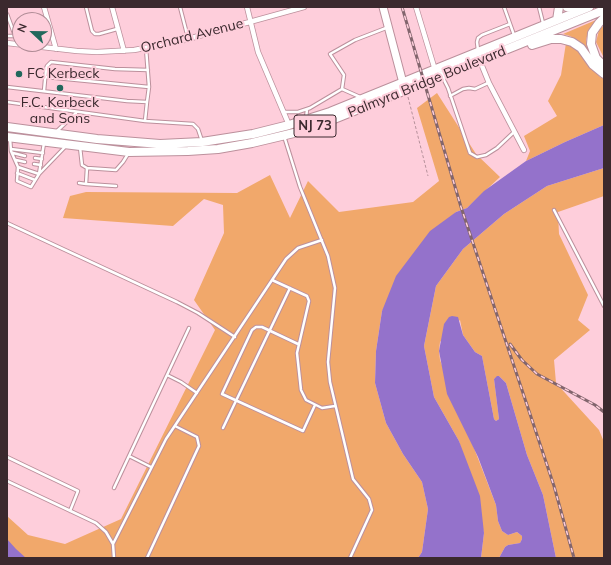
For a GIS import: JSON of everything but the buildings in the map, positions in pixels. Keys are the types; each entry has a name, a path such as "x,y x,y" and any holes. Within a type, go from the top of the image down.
{"highway":[{"path":"557,20 559,7"},
{"path":"567,7 589,7"},
{"name":"Palmyra Bridge Boulevard","path":"7,127 148,143 175,144 240,137 305,121 364,99 442,75 515,37 589,7"},
{"name":"Palmyra Bridge Boulevard","path":"8,138 129,152 181,152 252,143 284,136 329,121 405,86 435,70 479,56 499,53 604,10"},
{"path":"604,18 598,23 592,33 591,44 596,58 604,66"},
{"path":"499,53 529,46 545,40 569,40 581,48 593,65 604,74"}],"main road":[{"path":"383,7 405,86"}],"street":[{"path":"44,7 56,49"},
{"path":"112,7 124,51"},
{"path":"247,7 258,52 289,125"},
{"name":"Orchard Avenue","path":"52,48 97,52 124,51 146,48 188,39 304,7"},
{"path":"416,7 435,70"},
{"path":"479,56 489,83 524,150"}],"lane":[{"path":"86,7 92,31 95,34 118,28"},
{"path":"180,7 188,39"},
{"path":"504,7 515,37"},
{"path":"539,7 544,26"},
{"path":"7,14 12,28"},
{"path":"479,56 477,42 478,38 510,24"},
{"path":"342,89 344,75 330,54 355,40 388,27"},
{"path":"145,122 149,87 146,48"},
{"path":"44,91 47,66 50,62 115,69 148,70"},
{"path":"442,75 470,153 477,157 486,155 497,148 514,132"},
{"path":"46,77 149,87"},
{"path":"450,96 463,88 475,89 489,83"},
{"path":"7,87 147,102"},
{"path":"342,89 364,99"},
{"path":"284,112 298,112 307,109 342,89"},
{"path":"7,102 145,122 193,124 198,129 202,142"},
{"path":"305,121 307,109"},
{"path":"54,133 76,113"},
{"path":"284,136 300,187 328,256 335,288 328,362 330,382 353,478 369,499 372,510 350,558"},
{"path":"8,138 18,167 17,181 31,187 39,174 67,145"},
{"path":"39,174 44,142"},
{"path":"80,147 82,164 87,168 116,170 129,152"},
{"path":"11,148 43,153"},
{"path":"12,153 25,156"},
{"path":"35,158 42,159"},
{"path":"16,160 25,162"},
{"path":"34,164 41,165"},
{"path":"18,167 39,174"},
{"path":"86,184 87,168"},
{"path":"17,173 35,180"},
{"path":"79,183 116,186"},
{"path":"554,210 604,306"},
{"path":"7,223 177,302 235,337"},
{"path":"113,544 166,439 286,259 298,248 322,240"},
{"path":"272,280 307,296 309,301 297,353 301,390 306,400 315,405 322,408 335,406"},
{"path":"223,428 290,288"},
{"path":"298,344 262,327 256,327 252,330 222,394 303,431 315,405"},
{"path":"114,488 189,328"},
{"path":"167,376 181,382 198,393"},
{"path":"147,558 199,446 197,436 175,426"},
{"path":"129,456 151,467"},
{"path":"7,457 78,492 70,511"},
{"path":"7,481 96,523 106,532 113,544 114,558"}],"path":[{"path":"405,86 428,176"}],"shaded area":[{"path":"596,20 589,29 586,40 588,51 580,42 563,34"},
{"path":"604,25 604,58 596,42 599,30"},
{"path":"566,43 574,47 583,56 590,67 604,79 604,125 526,161 530,151 524,136 557,116 548,101 561,75"},
{"path":"437,93 476,154 500,177 467,208 456,212 382,311 376,351 375,383 386,423 403,454 422,482 428,509 422,552 418,558 7,558 7,516 28,535 65,544 121,519 215,330 194,300 224,233 223,205 204,199 173,226 63,218 70,196 86,192 237,193 270,175 290,218 308,181 339,212 413,202 439,181 417,108"},
{"path":"604,125 604,168 547,186 504,214 463,249 436,286 424,346 434,397 459,441 480,496 484,533 481,558 418,558 422,552 428,509 422,482 403,454 386,423 375,383 376,351 382,311 396,276 430,231 456,212 467,208 484,191 526,161"},
{"path":"604,168 604,196 558,212 559,234 588,295 578,320 590,330 554,360 556,383 599,430 604,442 604,557 556,558 543,495 527,455 506,383 499,376 494,379 499,419 496,421 494,419 482,356 475,352 463,335 460,320 440,342 440,360 496,505 498,521 502,531 508,535 517,532 522,536 520,543 505,547 499,558 481,558 484,533 459,441 434,397 424,346 436,286 463,249 504,214 547,186"},
{"path":"449,317 458,317 463,335 475,352 482,356 494,419 496,421 499,419 494,379 499,376 506,383 527,455 543,495 556,558 499,558 505,547 520,543 522,536 517,532 508,535 502,531 498,521 496,505 478,457 447,394 439,351 444,324"},
{"path":"7,539 16,549 26,558 7,558"}],"railway":[{"path":"402,7 461,207 554,486 574,558"},
{"path":"510,344 522,360 537,374 595,405 604,412"}],"place":[{"name":"FC Kerbeck","path":"19,74"},
{"name":"F.C. Kerbeck and Sons","path":"60,88"}]}
